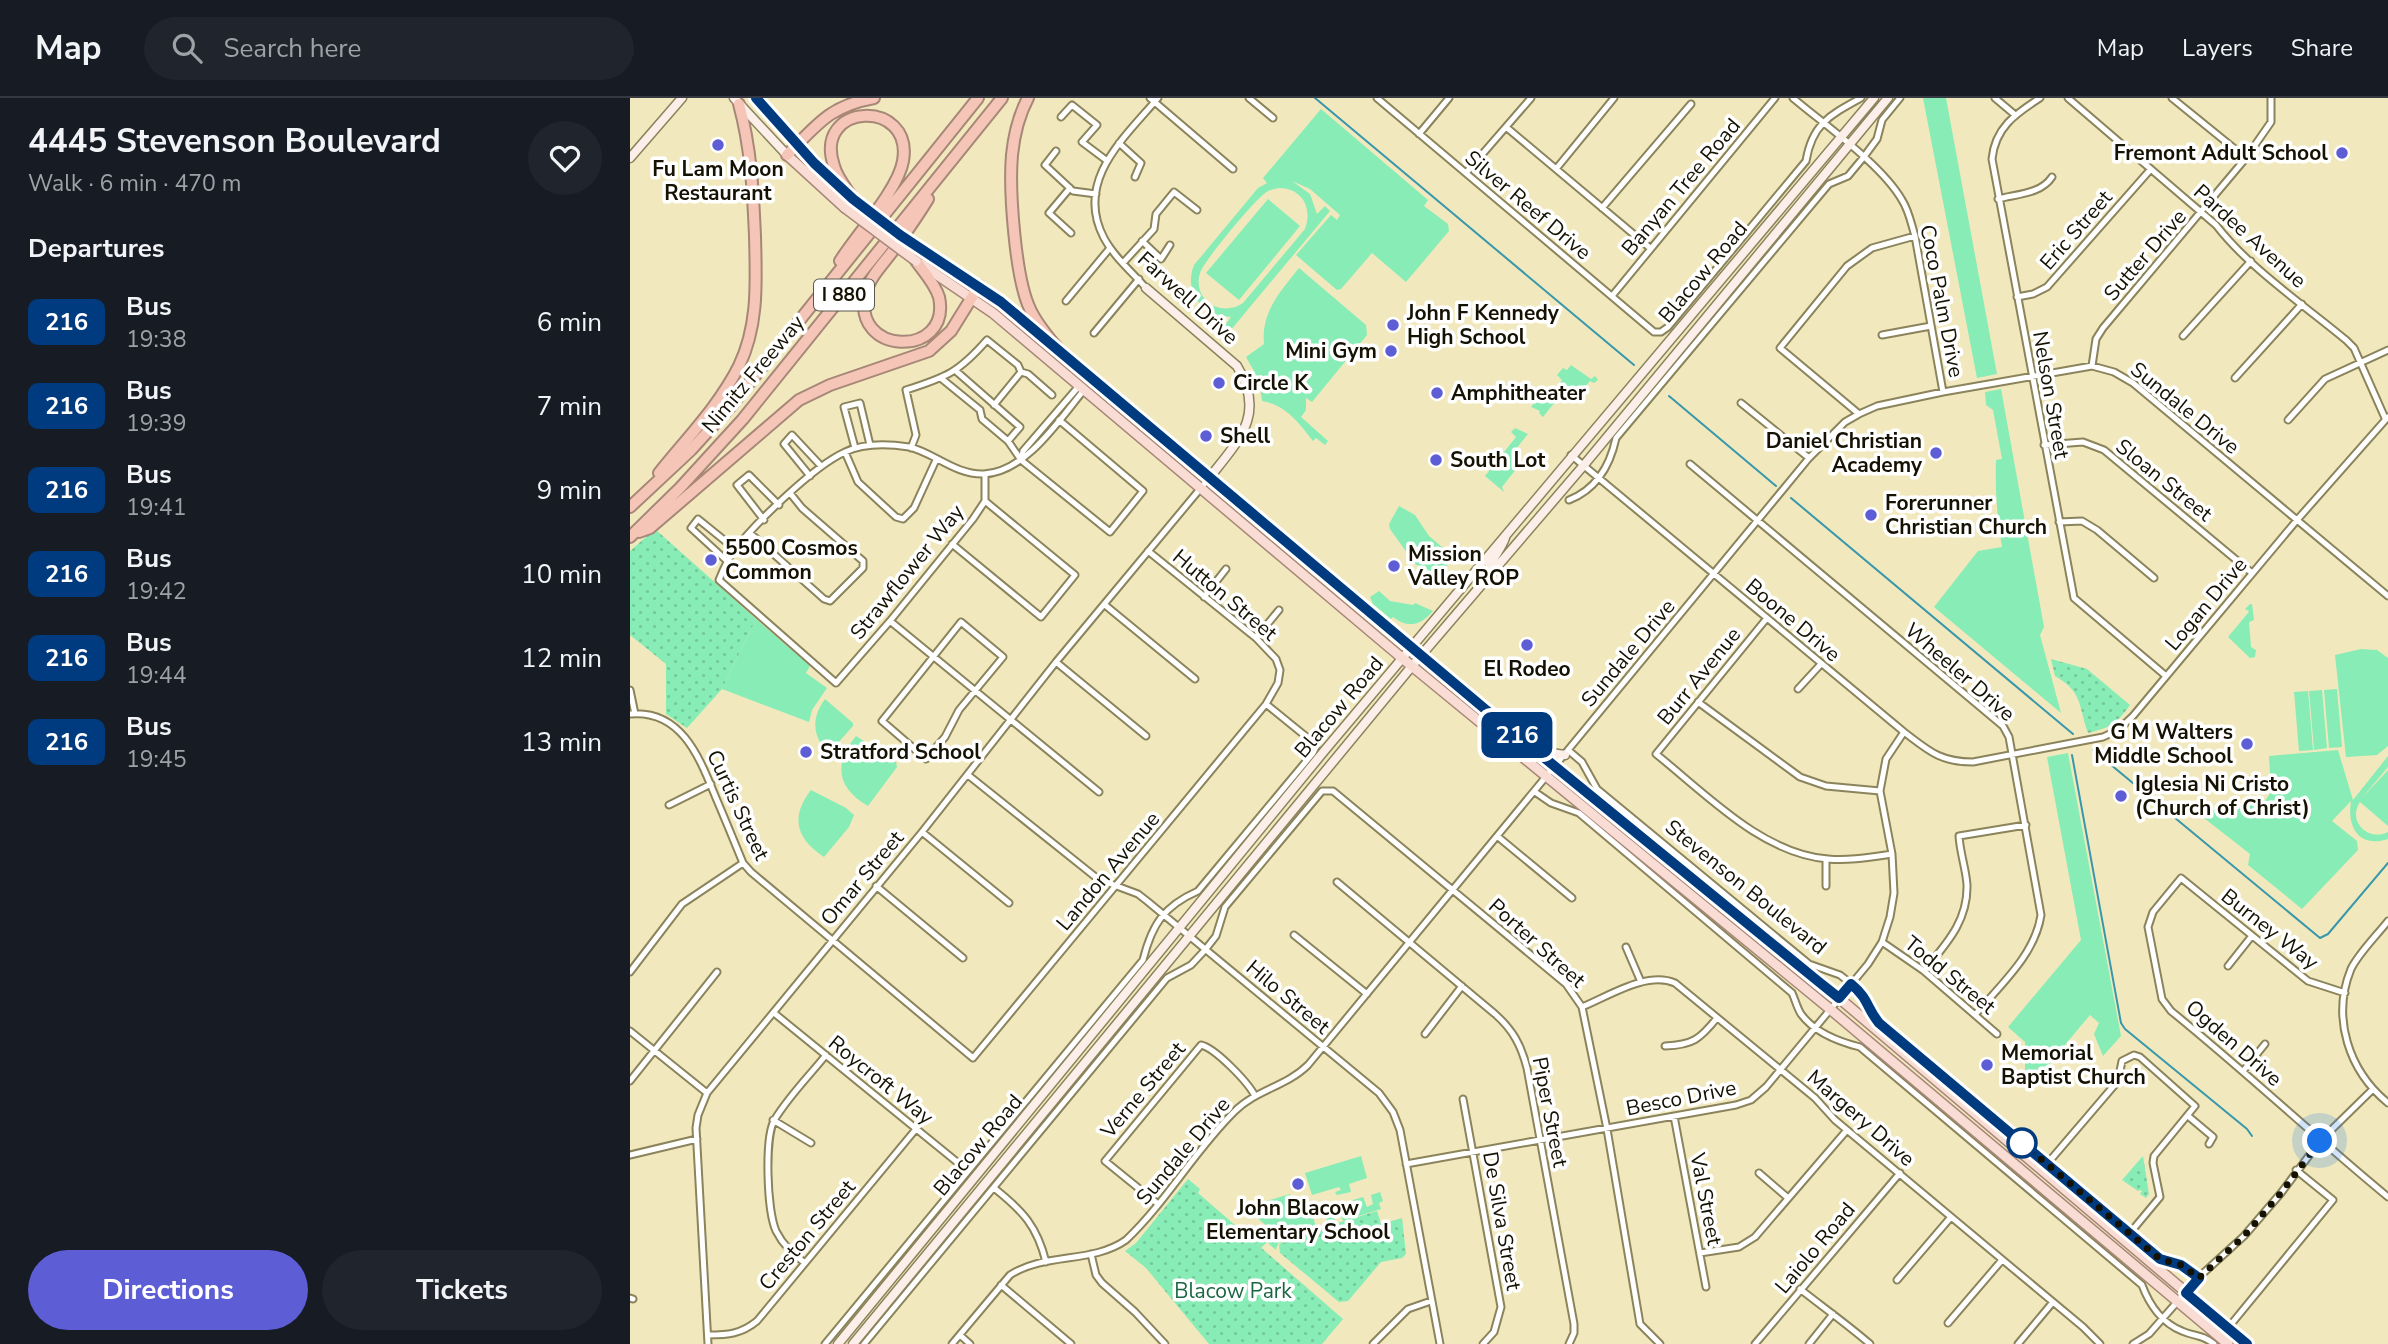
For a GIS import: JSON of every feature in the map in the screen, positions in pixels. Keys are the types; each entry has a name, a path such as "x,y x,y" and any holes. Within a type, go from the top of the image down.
{"highway":[{"path":"786,155 834,110 874,98"},
{"name":"Nimitz Freeway","path":"631,506 691,450 730,407 978,98"},
{"name":"Nimitz Freeway","path":"631,533 680,488 778,377 1002,98"},
{"path":"1028,98 1018,121 1012,156 1018,264 1022,287 1030,308 1041,329 1064,356"},
{"path":"631,506 729,383 752,331 756,286 753,168 737,101"},
{"path":"813,303 845,252 891,189 903,161 904,147 900,135 892,123 880,117 868,114 845,121 830,144 834,169 853,199"},
{"path":"916,261 933,284 938,296 940,307 936,322 919,340 894,342 882,337 872,328 866,316 866,291 914,222 949,163"},
{"path":"631,533 650,528 799,400 830,385 929,351 951,331 979,286"}],"main road":[{"path":"630,158 682,98"},
{"name":"Stevenson Boulevard","path":"756,98 832,181 853,199 923,251 1001,302 1411,647 1839,998 2247,1344"},
{"name":"Blacow Road","path":"838,1344 1411,647 1874,98"},
{"name":"Blacow Road","path":"853,1344 1421,655 1584,465 1888,98"},
{"name":"Stevenson Boulevard","path":"737,101 786,155 845,208 973,299 1201,487 1402,658 1830,1009 2228,1344"},
{"name":"Farwell Drive","path":"1146,288 1237,366 1247,382 1251,399 1249,419 1240,440 1210,477"},
{"path":"1486,579 1489,565 1502,548 1506,533"},
{"path":"1537,751 1566,753"}],"street":[{"path":"1249,98 1273,118"},
{"name":"Silver Reef Drive","path":"1377,98 1654,332 1661,332"},
{"path":"1419,134 1449,98"},
{"path":"1466,173 1531,98"},
{"path":"1556,169 1614,98"},
{"name":"Banyan Tree Road","path":"1612,296 1775,98"},
{"name":"Coco Palm Drive","path":"1793,98 1888,180 1903,200 1914,236 1943,392"},
{"name":"Blacow Road","path":"1661,332 1806,162 1809,142 1823,124 1836,110 1861,98"},
{"name":"Blacow Road","path":"1569,500 1582,495 1600,477 1611,460 1616,438 1829,184 1848,176 1863,158 1877,139 1882,120 1900,98"},
{"path":"1995,98 2014,114"},
{"name":"Nelson Street","path":"2040,98 2014,114 1998,134 1992,159 2074,598 2166,676"},
{"name":"Pardee Avenue","path":"2068,98 2202,213 2251,261 2354,348 2386,418"},
{"path":"2172,98 2246,158"},
{"name":"Sutter Drive","path":"2092,366 2096,339 2103,328 2202,213 2271,122 2271,98"},
{"path":"1154,99 1233,169"},
{"name":"Farwell Drive","path":"1146,288 1110,248 1100,229 1096,194 1106,160 1154,99"},
{"path":"1061,117 1072,104 1097,125 1082,142 1106,160"},
{"path":"1602,208 1691,104"},
{"path":"1506,127 1650,248"},
{"path":"1119,143 1142,163 1135,177"},
{"path":"1056,152 1045,165 1073,191 1096,194"},
{"name":"Eric Street","path":"2017,297 2033,294 2047,287 2151,170"},
{"path":"1998,199 2037,190 2052,177"},
{"path":"1070,187 1049,213 1072,233"},
{"path":"1123,263 1154,229 1156,214 1174,191 1197,210"},
{"path":"1858,414 1780,348 1847,266 1872,248 1914,236"},
{"path":"1142,241 1161,259 1170,245"},
{"path":"1066,301 1110,248"},
{"path":"2183,336 2251,261"},
{"path":"1094,333 1139,279"},
{"path":"2235,378 2302,304"},
{"path":"1882,335 1931,326"},
{"path":"911,447 916,435 906,390 942,379 956,371 987,340 1018,365 1021,372"},
{"path":"2288,421 2325,379 2388,350"},
{"name":"Sundale Drive","path":"952,1344 1010,1275 1022,1267 1107,1251 1126,1240 1233,1113 1255,1096 1296,1076 1367,995 1810,458 1845,422 1858,414 1877,406 2031,376 2092,366 2114,372 2133,383 2388,596"},
{"path":"956,371 1020,427 1008,442"},
{"path":"1021,372 1028,374 1052,395"},
{"path":"994,405 1021,372"},
{"path":"942,379 979,411 982,419 1008,442 1021,460 1110,532 1143,491 1059,420"},
{"path":"735,549 698,519 691,528 727,561 750,533 821,466 845,452 870,445 911,447 966,472 985,474 1004,469 1034,450 1081,388"},
{"path":"1021,460 1023,451 1081,388"},
{"path":"855,449 844,407 860,403 870,445"},
{"path":"1741,403 1810,458"},
{"name":"Logan Drive","path":"2014,755 2103,737 2118,730 2133,716 2386,418"},
{"path":"810,475 784,444 792,435 821,466"},
{"name":"Sloan Street","path":"2044,445 2083,442 2104,450 2252,573"},
{"path":"845,452 858,482 896,517 903,519 914,508 936,460"},
{"name":"Boone Drive","path":"1571,456 1600,477 1821,664 1934,755 1953,762 1973,762 2014,755"},
{"name":"Wheeler Drive","path":"1690,464 2003,726 2014,755 2041,915 2038,933 2025,955 1975,1015"},
{"name":"Strawflower Way","path":"727,561 719,580 836,683 890,621 985,501 985,474"},
{"path":"764,520 737,485 750,475 779,505"},
{"name":"Farwell Drive","path":"1201,487 1210,477"},
{"name":"Omar Street","path":"708,1344 697,1139 698,1115 707,1093 1201,487"},
{"path":"750,533 824,599 830,601 836,598 863,568 863,561 802,508 790,494"},
{"path":"952,544 1041,617 1075,575 985,501"},
{"path":"2059,522 2082,521 2097,530 2154,578"},
{"name":"Hutton Street","path":"1148,551 1256,638 1276,659 1280,670 1278,683 1266,704"},
{"path":"1204,597 1226,569"},
{"path":"1105,605 1195,679"},
{"path":"1256,638 1279,610"},
{"name":"Burr Avenue","path":"1767,618 1656,754 1750,830 1800,855 1826,859"},
{"path":"890,621 1099,792"},
{"path":"961,622 1003,657 959,710 945,737 926,758 882,721 933,656 961,622"},
{"path":"1056,662 1146,736"},
{"path":"1798,689 1821,664"},
{"path":"630,690 632,714"},
{"path":"1698,702 1800,777 1826,786 1880,791"},
{"name":"Blacow Road","path":"825,1344 1143,960 1150,933 1177,901 1198,891 1316,747 1266,704"},
{"name":"Landon Avenue","path":"973,1058 1266,704"},
{"name":"Curtis Street","path":"632,714 659,719 679,730 691,743 743,863 751,872 973,1058"},
{"name":"Besco Drive","path":"1406,1164 1736,1105 1751,1100 1766,1087 1868,964 1882,942 1894,893 1892,854 1880,791 1886,759 1904,732"},
{"name":"Stevenson Boulevard","path":"1566,753 1582,762 1597,789 1809,964 1840,975 1863,993 1872,1015 1879,1023 2160,1259 2181,1265 2199,1278"},
{"name":"Hilo Street","path":"968,775 1084,870 1098,879 1138,894 1379,1093 1400,1129 1440,1344"},
{"path":"669,805 711,785"},
{"name":"Blacow Road","path":"864,1344 1167,978 1191,965 1205,950 1216,936 1226,907 1322,791 1328,789"},
{"name":"Porter Street","path":"1328,789 1453,889 1566,985 1582,1007 1607,1129 1640,1324 1660,1344"},
{"path":"1535,792 1551,803 1579,813 1792,993 1801,1014 1816,1027 1839,1041 1860,1047 2142,1285 2149,1304 2164,1318 2181,1331 2204,1336 2214,1344"},
{"path":"1924,971 1953,936 1962,919 1966,883 1959,836 2026,825"},
{"path":"922,832 1009,903"},
{"path":"1497,836 1572,898"},
{"path":"1826,886 1826,859 1849,860 1892,854"},
{"path":"630,972 682,904 743,863"},
{"name":"Burney Way","path":"2181,878 2308,981 2345,993"},
{"name":"Ogden Drive","path":"2181,878 2152,912 2148,927 2162,999 2171,1011 2244,1070 2320,1141 2388,1197"},
{"name":"Piper Street","path":"1338,882 1508,1026 1521,1048 1574,1324 1574,1334 1569,1344"},
{"path":"876,886 963,958"},
{"path":"2388,921 2352,968 2345,993 2343,1020 2347,1047 2357,1068 2372,1090 2388,1103"},
{"path":"1294,935 1367,995"},
{"path":"2228,966 2251,937"},
{"name":"Todd Street","path":"1882,942 1924,971 1997,1034"},
{"path":"1626,947 1641,982"},
{"path":"630,1081 718,972"},
{"name":"Margery Drive","path":"1582,1007 1641,982 1658,978 1675,983 1815,1098 1847,1130 2083,1327 2099,1344"},
{"path":"1425,1034 1462,986"},
{"name":"Roycroft Way","path":"774,1013 968,1171"},
{"path":"1665,1046 1682,1045 1697,1040 1717,1018"},
{"path":"630,1031 707,1093"},
{"path":"2244,1070 2265,1044"},
{"name":"Verne Street","path":"1158,1204 1105,1161 1201,1045 1208,1047 1228,1067 1243,1077 1255,1096"},
{"path":"804,1262 788,1250 776,1232 771,1215 768,1139 773,1120 826,1055"},
{"path":"2047,1164 2118,1081 2119,1067 2126,1058 2134,1055 2140,1057 2195,1106 2154,1156 2152,1163 2160,1196 2130,1233"},
{"path":"2133,1344 2149,1334 2199,1278 2244,1236 2320,1141 2372,1090"},
{"name":"De Silva Street","path":"1464,1099 1501,1307 1494,1332 1483,1344"},
{"name":"Val Street","path":"1674,1116 1706,1287"},
{"path":"2188,1116 2213,1137 2209,1144"},
{"path":"773,1120 811,1143"},
{"name":"Creston Street","path":"708,1335 737,1334 757,1321 916,1129"},
{"path":"1700,1254 1729,1250 1746,1243 1847,1130"},
{"path":"630,1155 697,1139"},
{"path":"2228,1328 2333,1200 2296,1170"},
{"path":"1759,1173 1788,1198"},
{"name":"Laiolo Road","path":"1757,1343 1900,1173"},
{"path":"994,1188 1020,1209 1031,1223 1046,1262"},
{"path":"1897,1280 1951,1217"},
{"path":"1091,1254 1096,1275 1101,1283 1135,1312 1166,1344"},
{"path":"1948,1323 2002,1259"},
{"path":"1001,1285 1070,1344"},
{"path":"1801,1289 1842,1318 1862,1342 1870,1344"},
{"path":"1373,1344 1408,1309 1431,1301"},
{"path":"2018,1344 2053,1302"},
{"path":"1808,1344 1833,1314"},
{"path":"960,1335 970,1344"}],"green space":[{"path":"1923,98 1946,98 1997,374 1977,378"},
{"path":"1321,109 1428,200 1424,206 1448,224 1449,231 1406,282 1372,253 1341,289 1337,290 1296,255 1331,215 1337,220 1340,215 1310,189 1292,181 1310,194 1317,214 1325,206 1330,211 1230,331 1224,327 1231,317 1212,312 1198,301 1193,293 1191,275 1194,265 1258,188 1267,183 1263,178","holes":["1271,190 1294,191 1304,201 1308,214 1305,229 1243,303 1226,308 1210,304 1200,291 1200,273 1203,267 1258,199"]},
{"path":"1268,199 1300,226 1239,300 1206,273"},
{"path":"1299,268 1366,325 1367,335 1312,402 1306,398 1306,410 1301,417 1328,441 1325,445 1316,438 1313,441 1297,421 1278,406 1262,401 1259,380 1246,357 1264,344 1266,322 1273,303"},
{"path":"1571,365 1591,379 1595,376 1598,380 1594,383 1590,381 1575,399 1565,398 1556,402 1543,417 1540,411 1531,407 1537,399 1543,403 1562,380 1557,375 1563,368 1567,370"},
{"path":"2001,389 2044,627 2040,635 2061,713 1934,607 1978,551 2002,547 1996,493 1996,460 2002,459 1993,410 1986,405 1985,392"},
{"path":"1515,428 1528,434 1516,450 1514,458 1517,468 1502,487 1504,492 1485,476 1516,437 1511,432"},
{"path":"1399,506 1415,515 1429,536 1454,557 1439,575 1415,564 1390,529 1389,524"},
{"path":"655,529 756,619 722,689 687,728 666,714 666,664 630,635 630,551"},
{"path":"1379,591 1390,601 1413,605 1415,603 1433,611 1415,624 1404,623 1393,617 1391,619 1373,604 1370,597"},
{"path":"2250,604 2254,620 2249,622 2251,647 2256,650 2255,657 2250,658 2228,637 2248,613 2245,609"},
{"path":"756,619 810,666 806,673 827,688 812,710 809,722 722,689"},
{"path":"2361,649 2377,650 2388,658 2388,746 2377,755 2346,757 2335,655"},
{"path":"2051,659 2087,669 2130,705 2113,724 2088,733 2075,694 2055,676"},
{"path":"2337,689 2342,747 2329,748 2324,690"},
{"path":"2322,690 2327,748 2314,750 2309,691"},
{"path":"2308,691 2313,750 2299,751 2294,692"},
{"path":"825,699 853,723 829,753 819,740 815,727 817,713"},
{"path":"856,736 896,762 897,767 868,806 850,791 842,775 844,756"},
{"path":"2338,750 2353,800 2388,756 2388,767 2361,799 2388,770 2388,826 2360,802 2356,816 2367,832 2388,832 2388,839 2369,841 2356,833 2351,818 2351,801 2332,821 2357,841 2358,850 2302,909 2248,865 2250,854 2195,811 2263,804 2271,792 2269,756"},
{"path":"2068,753 2121,1036 2103,1056 2094,1034 2099,1023 2090,1015 2034,1082 2025,1075 2025,1042 2008,1027 2081,940 2047,757"},
{"path":"811,790 854,815 849,827 824,857 807,843 799,827 800,809"},
{"path":"1361,1156 1367,1178 1349,1184 1351,1192 1337,1195 1335,1192 1341,1190 1339,1187 1312,1195 1305,1173"},
{"path":"2143,1156 2149,1194 2146,1198 2140,1194 2142,1191 2122,1180"},
{"name":"Blacow Park","path":"1188,1179 1200,1189 1198,1193 1343,1319 1322,1344 1209,1344 1146,1268 1125,1251 1136,1243"},
{"path":"1380,1192 1383,1201 1379,1203 1381,1209 1343,1221 1339,1209 1333,1213 1336,1222 1328,1224 1323,1209 1339,1208 1338,1205 1351,1201 1354,1211 1353,1200 1363,1197 1367,1207 1373,1204 1371,1195"},
{"path":"1290,1194 1294,1205 1308,1200 1316,1227 1286,1237 1276,1250 1267,1242 1261,1248 1252,1240 1259,1239 1268,1227 1248,1210 1253,1205"},
{"path":"1377,1211 1381,1224 1402,1218 1406,1254 1402,1258 1381,1262 1348,1301 1339,1302 1280,1253 1279,1245 1285,1239"}],"waterway":[{"path":"1315,98 1634,365"},
{"path":"1669,396 1776,486"},
{"path":"1791,498 2073,734"},
{"path":"2093,750 2320,938 2328,934 2388,863"},
{"path":"2072,755 2121,1023 2252,1136"}],"bus line":[{"name":"216","path":"756,98 814,163 853,199 900,235 1001,302 1498,720 1819,982 1839,998 1851,984 1863,993 1872,1015 1879,1023 2160,1259 2181,1265 2199,1278 2186,1293 2247,1344"}],"place":[{"name":"Fu Lam Moon Restaurant","path":"718,145"},
{"name":"Fremont Adult School","path":"2342,153"},
{"name":"John F Kennedy High School","path":"1393,325"},
{"name":"Mini Gym","path":"1391,351"},
{"name":"Circle K","path":"1219,383"},
{"name":"Amphitheater","path":"1437,393"},
{"name":"Shell","path":"1206,436"},
{"name":"Daniel Christian Academy","path":"1936,453"},
{"name":"South Lot","path":"1436,460"},
{"name":"Forerunner Christian Church","path":"1871,515"},
{"name":"5500 Cosmos Common","path":"711,560"},
{"name":"Mission Valley ROP","path":"1394,566"},
{"name":"El Rodeo","path":"1527,645"},
{"name":"G M Walters Middle School","path":"2247,744"},
{"name":"Stratford School","path":"806,752"},
{"name":"Iglesia Ni Cristo (Church of Christ)","path":"2121,796"},
{"name":"Memorial Baptist Church","path":"1987,1065"},
{"name":"John Blacow Elementary School","path":"1298,1184"}],"route":[{"path":"2022,1143 2160,1259 2181,1265 2199,1278 2244,1236 2320,1141"}]}
